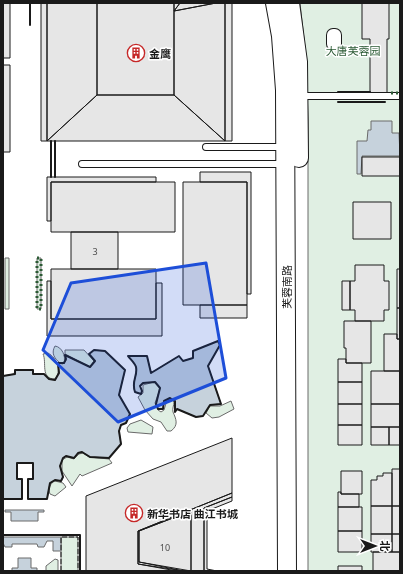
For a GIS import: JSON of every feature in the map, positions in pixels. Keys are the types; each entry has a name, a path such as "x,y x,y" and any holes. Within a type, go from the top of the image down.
{"main road":[{"name":"芙蓉南路","path":"275,3 281,36 285,90 287,571"},
{"name":"芙蓉南路","path":"290,3 298,62 299,96 299,571"}],"lane":[{"path":"299,96 400,96"},
{"path":"206,147 286,156"},
{"path":"82,164 286,156"}],"highlighted area":[{"path":"206,263 226,378 118,422 43,350 71,283"}],"green space":[{"name":"大唐芙蓉园","path":"300,3 400,3 400,571 308,571 308,119 306,57"},
{"path":"5,258 9,258 9,309 5,309"},
{"path":"37,258 41,258 41,309 37,309"},
{"path":"55,346 60,348 63,352 64,363 60,363 55,357 53,351"},
{"path":"65,350 84,350 94,361 90,367 65,354"},
{"path":"48,353 54,358 58,365 58,372 55,379 47,376 45,370 43,354"},
{"path":"154,382 158,384 160,389 155,403 158,410 161,412 164,410 167,400 171,399 174,402 173,411 176,424 174,429 171,431 167,431 161,422 153,419 145,410 138,397 143,393 143,385"},
{"path":"231,401 234,409 219,417 212,418 206,413 210,406 220,406"},
{"path":"141,420 153,427 152,434 128,432 127,428 130,424"},
{"path":"83,453 89,457 109,459 112,463 82,476 80,474 72,486 62,471 62,460 67,457 74,459 79,454"},
{"path":"55,481 63,483 66,487 55,496 50,494 49,490 50,486"},
{"path":"61,537 78,537 78,571 61,571"},
{"path":"55,559 58,560 58,571 46,571 46,566"}],"shaded area":[{"path":"371,121 392,121 392,133 399,133 400,156 362,156 361,174 357,174 357,141 367,141 368,130 371,130"},
{"path":"218,341 220,345 208,366 221,404 210,405 203,416 196,417 177,409 175,412 175,401 170,398 164,401 163,409 158,409 156,404 160,388 155,382 143,383 140,386 142,391 141,394 135,392 134,385 136,367 128,356 147,356 151,373 179,356 183,361 193,358 193,351"},
{"path":"94,350 105,351 125,370 119,395 130,414 126,423 121,425 119,431 121,444 109,458 90,457 82,452 78,453 74,458 66,456 63,458 60,466 63,477 61,481 55,480 50,483 47,499 28,499 28,479 33,479 33,463 17,463 17,479 22,479 22,499 3,499 3,376 14,374 15,370 33,370 33,374 44,374 49,379 55,380 59,373 58,363 63,364 66,361 64,355 90,367 95,361 89,354"},
{"path":"5,510 44,510 44,512 38,512 38,521 11,521 11,512 5,512"},
{"path":"3,537 61,537 61,551 53,551 53,541 47,541 44,547 38,547 37,544 12,544 12,547 5,547"},
{"path":"18,558 31,558 31,568 37,568 37,571 12,571 12,568 18,568"}],"building":[{"path":"3,3 10,3 10,58 3,58"},
{"path":"41,3 47,3 47,141 41,141"},
{"path":"47,3 97,3 97,95 47,141"},
{"name":"金鹰","path":"97,3 174,3 174,95 97,95"},
{"path":"174,3 180,3 174,11"},
{"path":"180,3 216,3 174,11"},
{"path":"216,3 225,3 225,141 174,95 174,11"},
{"path":"225,3 232,3 232,141 225,141"},
{"path":"362,3 389,3 387,93 370,93 370,39 362,39"},
{"path":"3,65 10,65 10,152 3,152"},
{"path":"97,95 174,95 225,141 47,141"},
{"path":"362,157 400,157 400,176 362,176"},
{"path":"200,172 251,172 251,294 247,294 247,182 200,182"},
{"path":"47,177 156,177 156,182 51,182 51,221 47,221"},
{"path":"51,182 175,182 175,232 51,232"},
{"path":"183,182 247,182 247,305 183,305"},
{"path":"353,202 391,202 391,239 353,239"},
{"path":"71,232 118,232 118,269 71,269"},
{"path":"355,265 384,265 384,281 389,281 389,310 384,310 384,321 355,321 355,310 350,310 350,281 355,281"},
{"path":"51,269 156,269 156,319 51,319"},
{"path":"397,269 400,269 400,308 397,308"},
{"path":"47,281 51,281 51,319 156,319 156,283 162,283 162,336 47,336"},
{"path":"342,281 350,281 350,310 342,310"},
{"path":"200,305 247,305 247,318 200,318"},
{"path":"397,308 400,308 400,339 397,339"},
{"path":"344,321 371,321 371,363 346,363 346,348 344,348"},
{"path":"384,334 397,334 397,339 400,339 400,371 384,371"},
{"path":"338,359 346,359 346,363 362,363 362,382 338,382"},
{"path":"371,371 400,371 400,404 371,404"},
{"path":"338,382 362,382 362,404 338,404"},
{"path":"338,404 362,404 362,425 338,425"},
{"path":"371,404 400,404 400,427 371,427"},
{"path":"338,425 362,425 362,445 338,445"},
{"path":"371,427 389,427 389,445 371,445"},
{"path":"389,427 400,427 400,445 389,445"},
{"name":"新华书店 曲江书城","path":"232,438 232,493 138,531 138,564 177,571 86,571 86,496"},
{"path":"392,469 400,469 400,506 392,506"},
{"path":"341,471 362,471 362,494 341,494"},
{"path":"383,473 392,473 392,506 371,506 371,480 377,480 377,476 383,476"},
{"path":"338,492 341,492 341,494 359,494 359,507 338,507"},
{"path":"232,493 232,497 204,508 204,571 191,571 191,511 139,531 139,562 184,571 138,564 138,531"},
{"path":"232,497 232,501 207,511 207,569 217,571 204,571 204,508"},
{"path":"371,506 392,506 392,534 371,534"},
{"path":"392,506 400,506 400,534 392,534"},
{"path":"338,507 362,507 362,531 338,531"},
{"path":"191,511 191,571 139,562 139,531"},
{"path":"338,531 362,531 362,552 338,552"},
{"path":"371,534 392,534 392,552 371,552"},
{"path":"392,534 400,534 400,552 392,552"},
{"path":"373,552 400,552 400,571 373,571"},
{"path":"338,566 362,566 362,571 338,571"}],"hedge":[{"path":"391,93 400,93"},
{"path":"37,258 41,258 41,309 37,309 37,258"}],"fence":[{"path":"61,571 61,537 78,537 78,571"}],"wall":[{"path":"30,3 30,25"},
{"path":"338,92 370,92"},
{"path":"338,102 385,102"},
{"path":"51,141 51,177"},
{"path":"55,141 55,177"},
{"path":"218,341 220,345 208,366 221,404 210,405 203,416 196,417 177,409 175,412 175,401 170,398 164,401 163,409 158,409 156,404 160,388 155,382 143,383 140,386 142,391 141,394 135,392 134,385 136,367 128,356 147,356 151,373 179,356 183,361 193,358 193,351 218,341"},
{"path":"3,376 15,374 15,370 33,370 33,374 44,374 49,379 55,380 59,373 58,363 64,363 66,359 65,355 90,367 95,361 89,354 94,350 105,351 125,370 119,395 130,414 126,423 121,425 119,431 121,444 109,458 90,457 82,452 78,453 74,458 66,456 63,458 60,466 63,477 61,481 55,480 50,483 47,499 28,499 28,479 33,479 33,463 17,463 17,479 22,479 22,499 3,499 3,496"},
{"path":"3,535 80,535 80,571"}],"place":[{"name":"金鹰","path":"136,53"},
{"name":"新华书店 曲江书城","path":"134,513"}]}
